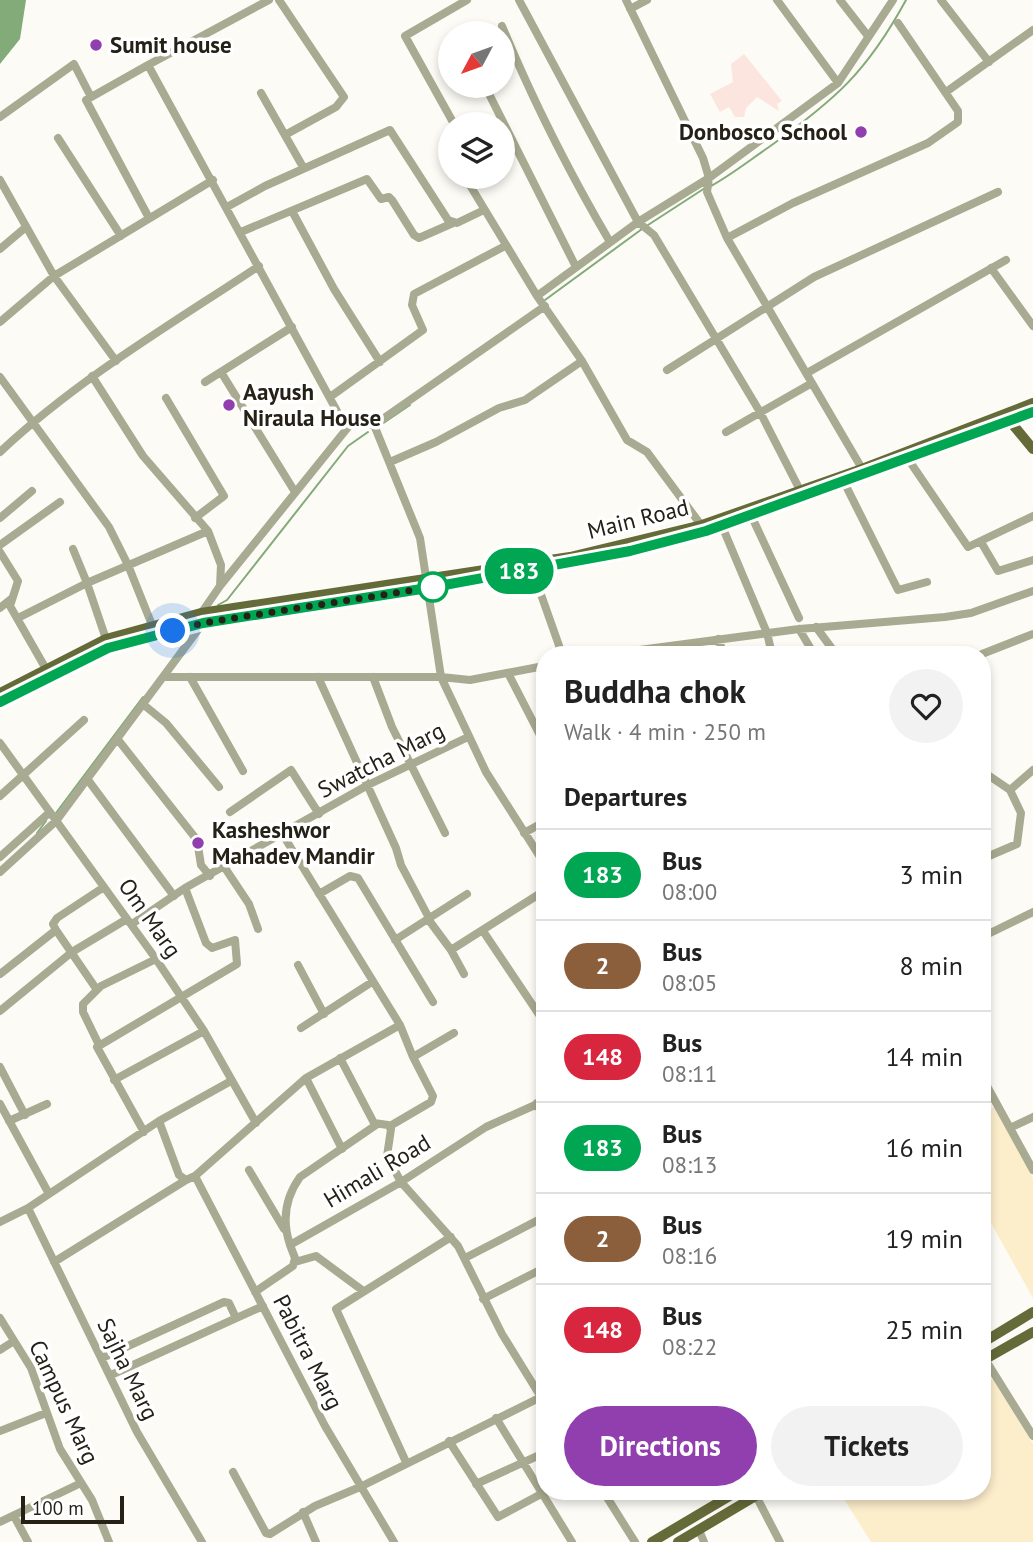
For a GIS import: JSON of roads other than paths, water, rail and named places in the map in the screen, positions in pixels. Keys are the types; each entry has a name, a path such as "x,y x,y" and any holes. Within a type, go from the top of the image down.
{"main road":[{"name":"Main Road","path":"427,584 722,526 1033,403"},
{"name":"Main Road","path":"0,693 108,648 202,618 532,569 630,551 704,528 1033,412"},
{"path":"1009,421 1033,449"},
{"name":"Main Road","path":"0,702 106,639 190,627 202,618"},
{"path":"991,1337 1033,1312"},
{"path":"991,1356 1033,1332"},
{"path":"652,1542 723,1500"},
{"path":"678,1542 748,1500"}],"street":[{"path":"149,218 86,100 269,0"},
{"path":"278,0 344,97 336,107 285,135"},
{"path":"447,112 405,36 467,0"},
{"path":"519,0 638,222 653,233 760,412 802,493"},
{"path":"647,0 628,4 703,158 709,178 707,192 727,238 863,471"},
{"path":"777,0 838,83"},
{"path":"840,0 867,36"},
{"path":"537,296 638,222 709,178 838,83 893,0"},
{"path":"941,0 989,62"},
{"path":"727,238 793,202 928,144 958,121 958,111 898,23"},
{"path":"946,92 1033,30"},
{"path":"515,57 568,171 610,242"},
{"path":"0,117 74,64 91,97"},
{"path":"148,65 330,397 349,426"},
{"path":"261,93 303,167"},
{"path":"491,98 576,267"},
{"path":"227,207 303,167 390,130 453,223"},
{"path":"58,138 121,236"},
{"path":"241,232 367,178 381,199 388,197 393,200 414,235 419,238 484,210"},
{"path":"0,180 54,276 116,361"},
{"path":"0,322 54,276 213,180"},
{"path":"472,189 537,296 582,361 627,440 647,452 704,528"},
{"path":"667,370 814,277 998,192"},
{"path":"292,211 334,289 380,362"},
{"path":"0,249 26,227"},
{"path":"330,397 423,330 412,305 415,294 505,246"},
{"path":"807,373 1006,260"},
{"path":"0,452 34,420 92,376 259,266"},
{"path":"991,268 1033,326"},
{"path":"0,872 56,821 119,741 164,677 220,586 349,426 359,422 374,425 545,306"},
{"path":"205,383 292,327"},
{"path":"390,462 436,442 487,413 525,400 582,361"},
{"path":"221,372 295,492"},
{"path":"92,376 143,456 208,531 221,565 220,586"},
{"path":"0,378 34,420 109,527 155,631"},
{"path":"726,432 812,383"},
{"path":"166,398 224,496 195,518"},
{"path":"374,425 420,538 441,677 468,737 536,851"},
{"path":"906,456 964,544 972,546 1033,516"},
{"path":"843,480 898,590 927,582"},
{"path":"0,518 32,491"},
{"path":"0,545 60,502"},
{"path":"751,515 799,618"},
{"path":"722,526 770,646"},
{"path":"18,618 87,583 208,531"},
{"path":"981,542 998,571 1033,560"},
{"path":"73,550 106,639"},
{"path":"0,552 19,581 18,589 0,608"},
{"path":"532,569 559,646"},
{"path":"683,646 816,627 971,613 1033,591"},
{"path":"10,599 10,606 48,673"},
{"path":"816,627 830,646"},
{"path":"799,629 809,646"},
{"path":"991,650 1033,634"},
{"path":"718,639 721,646"},
{"path":"164,677 441,677 470,680 536,668"},
{"path":"509,675 536,727"},
{"path":"190,677 243,771"},
{"path":"318,677 396,848 401,865 429,918 464,974"},
{"path":"373,677 410,765 445,833"},
{"path":"144,705 166,723 219,787"},
{"path":"0,796 84,720"},
{"name":"Swatcha Marg","path":"0,1011 72,952 130,922 368,785 468,737"},
{"path":"119,741 197,840 201,865 210,876"},
{"name":"Om Marg","path":"0,743 156,959 204,1031 256,1124"},
{"path":"230,812 291,770 319,814"},
{"path":"1010,790 1033,770"},
{"path":"991,777 1010,790 1021,813 1020,837 1012,847 991,855"},
{"path":"88,780 174,896"},
{"path":"0,857 50,812"},
{"path":"524,833 536,826"},
{"path":"284,835 400,1025 433,1096 431,1102 390,1126 376,1125 300,1178 293,1188 286,1210 286,1231"},
{"path":"225,868 249,904 258,929"},
{"path":"319,894 350,876 356,877 433,1002"},
{"path":"97,990 53,924 57,918 104,887"},
{"path":"144,1132 97,1050 99,1045 237,964 236,940 212,948 206,943 185,888"},
{"path":"395,940 467,894"},
{"path":"451,950 536,896"},
{"path":"991,933 1033,912"},
{"path":"0,974 56,930"},
{"path":"483,931 536,1010"},
{"path":"99,1045 81,1008 97,990 156,959"},
{"path":"298,965 324,1014"},
{"path":"301,1028 372,982"},
{"path":"54,1262 195,1176 306,1079 400,1025"},
{"path":"114,1080 204,1031"},
{"path":"413,1057 454,1033"},
{"path":"340,1058 376,1125"},
{"path":"0,1067 25,1115"},
{"path":"306,1079 342,1149"},
{"path":"2,1218 28,1208 159,1122 231,1081"},
{"path":"991,1092 1033,1170"},
{"path":"0,1104 49,1194"},
{"path":"9,1121 47,1104"},
{"name":"Himali Road","path":"290,1245 401,1182 486,1127 536,1104"},
{"path":"1012,1128 1033,1117"},
{"path":"159,1122 179,1175 186,1180"},
{"path":"390,1126 387,1156 401,1182 436,1224 451,1237 465,1258 484,1299 536,1387"},
{"path":"249,1170 286,1231 295,1262"},
{"name":"Pabitra Marg","path":"195,1176 360,1487 394,1542"},
{"name":"Sajha Marg","path":"28,1208 137,1432 202,1542"},
{"path":"465,1258 536,1221"},
{"path":"406,1462 336,1310 362,1290 451,1237"},
{"path":"255,1292 295,1262 316,1256 362,1290"},
{"path":"484,1299 536,1272"},
{"path":"102,1358 224,1302 229,1303 236,1318"},
{"path":"111,1375 263,1306"},
{"name":"Campus Marg","path":"0,1318 31,1368 60,1449 81,1483 109,1542"},
{"path":"0,1350 14,1341"},
{"path":"991,1372 1033,1436"},
{"path":"233,1472 266,1533 270,1534 303,1512 360,1487 496,1418 536,1402"},
{"path":"0,1431 46,1413"},
{"path":"496,1418 536,1482"},
{"path":"449,1441 500,1517 536,1497"},
{"path":"476,1484 536,1456"},
{"path":"0,1522 81,1483"},
{"path":"547,1500 572,1542"},
{"path":"609,1500 635,1542"},
{"path":"763,1500 780,1542"},
{"path":"303,1512 316,1542"},
{"path":"15,1516 28,1542"},
{"path":"699,1530 704,1542"}],"waterway":[{"path":"711,186 792,130 848,83 877,47 906,0"},
{"path":"648,225 705,188"},
{"path":"545,300 642,229"},
{"path":"379,426 410,405"},
{"path":"218,605 227,600 348,446 368,432"},
{"path":"56,813 143,697"},
{"path":"37,833 46,821"}],"place":[{"name":"Sumit house","path":"96,45"},
{"name":"Donbosco School","path":"861,132"},
{"name":"Aayush Niraula House","path":"229,405"},
{"name":"Kasheshwor Mahadev Mandir","path":"198,843"}]}
